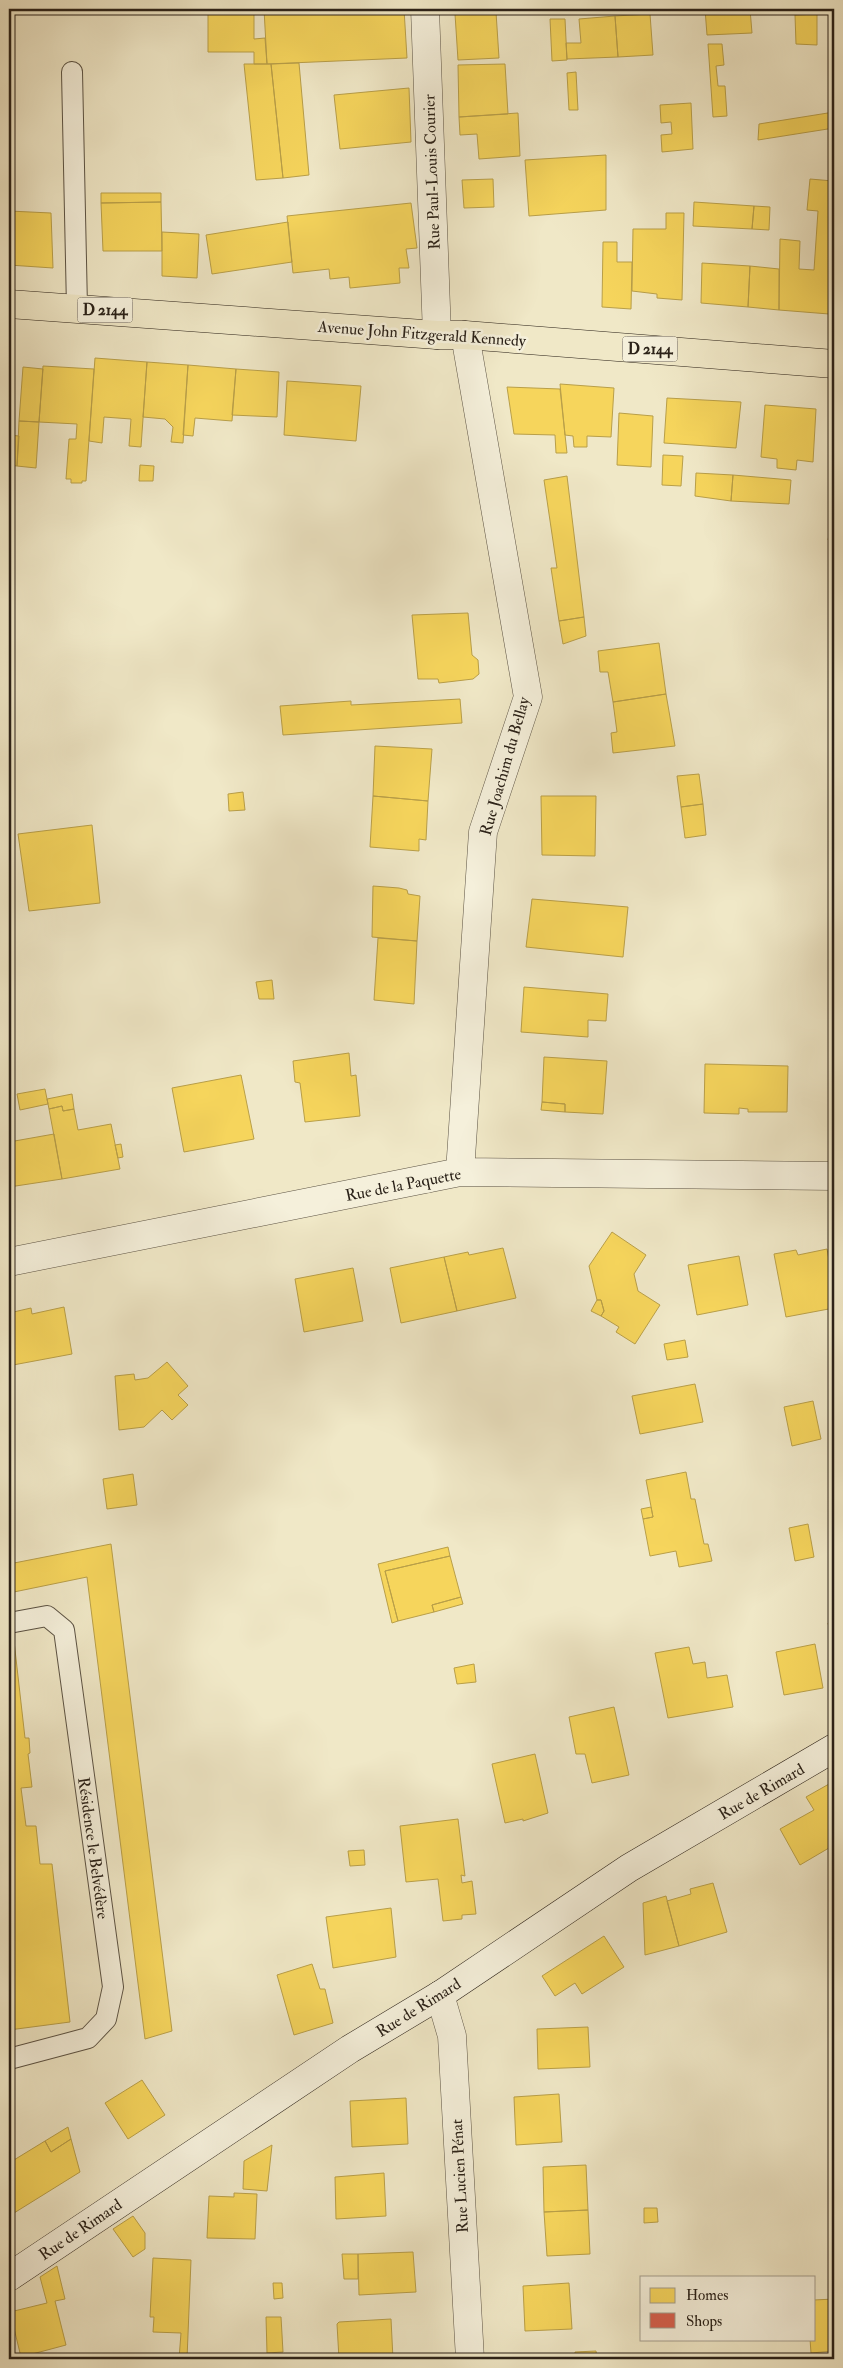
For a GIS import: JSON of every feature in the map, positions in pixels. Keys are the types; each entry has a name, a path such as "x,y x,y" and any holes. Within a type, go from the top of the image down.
{"main road":[{"name":"Avenue John Fitzgerald Kennedy","path":"9,304 436,335 465,335 834,364"}],"street":[{"name":"Rue Paul-Louis Courier","path":"425,9 436,335"},
{"name":"Rue Joachim du Bellay","path":"460,1172 482,832 528,697 465,335"},
{"name":"Rue de la Paquette","path":"9,1262 460,1172 834,1176"},
{"name":"Rue de Rimard","path":"9,2277 350,2049 440,1995 629,1868 834,1748"},
{"name":"Rue Lucien Pénat","path":"440,1995 452,2036 470,2359"}],"lane":[{"path":"72,72 77,308"},
{"name":"Résidence le Belvédère","path":"9,1623 47,1616 64,1630 113,1987 106,2019 88,2038 9,2059"}],"building: Homes":[{"path":"208,9 254,9 254,39 265,38 267,64 254,64 254,52 208,52"},
{"path":"264,9 404,9 407,58 267,64"},
{"path":"705,9 750,9 752,33 707,35"},
{"path":"496,12 499,58 458,60 455,14"},
{"path":"650,14 653,55 618,57 615,16"},
{"path":"817,14 817,45 796,44 795,15"},
{"path":"615,16 618,57 567,59 566,43 581,43 579,19"},
{"path":"550,19 565,19 567,60 552,61"},
{"path":"708,44 722,44 724,65 716,66 718,86 725,86 727,116 713,117"},
{"path":"299,63 309,175 283,178 271,64"},
{"path":"244,64 271,64 283,178 256,180"},
{"path":"505,64 508,114 459,117 458,65"},
{"path":"576,72 578,110 569,110 567,73"},
{"path":"409,88 411,142 340,149 334,95"},
{"path":"691,103 693,149 662,152 661,135 672,134 671,122 661,123 660,105"},
{"path":"834,112 834,128 758,140 759,124"},
{"path":"518,113 520,156 479,159 477,134 460,135 459,117"},
{"path":"606,155 606,210 529,216 525,160"},
{"path":"493,179 494,207 464,208 462,180"},
{"path":"810,179 833,181 829,314 779,310 780,239 800,241 799,269 814,270 818,211 807,210"},
{"path":"101,193 161,193 161,202 101,203"},
{"path":"161,202 162,251 103,251 101,203"},
{"path":"694,202 754,206 752,229 693,226"},
{"path":"411,203 417,248 406,249 409,268 399,268 400,283 350,288 349,277 330,279 329,269 293,273 287,216"},
{"path":"754,206 770,207 769,230 752,229"},
{"path":"9,211 51,213 53,268 9,265"},
{"path":"666,213 684,213 682,300 657,298 657,294 632,291 633,229 666,229"},
{"path":"288,222 292,262 212,274 206,235"},
{"path":"162,232 199,234 197,278 162,276"},
{"path":"603,242 617,242 617,262 632,262 631,309 602,307"},
{"path":"702,263 750,266 748,307 701,303"},
{"path":"750,266 779,269 779,310 748,307"},
{"path":"95,358 147,362 141,447 129,446 131,419 104,417 102,443 89,441"},
{"path":"147,362 188,365 183,443 171,442 173,427 165,419 143,417"},
{"path":"188,365 236,369 232,421 195,418 193,436 183,435"},
{"path":"43,366 94,369 86,481 82,481 82,483 71,483 71,479 66,479 69,439 76,439 77,424 39,422"},
{"path":"23,367 43,369 39,422 19,421"},
{"path":"236,369 279,372 277,417 232,415"},
{"path":"287,381 361,386 356,441 284,435"},
{"path":"560,384 614,388 611,437 587,436 587,447 574,447 573,436 565,435"},
{"path":"507,387 560,389 567,453 556,453 555,435 514,434"},
{"path":"667,398 741,402 736,448 664,443"},
{"path":"765,405 816,409 813,462 797,460 796,470 777,468 777,459 761,457"},
{"path":"619,413 653,416 651,467 617,465"},
{"path":"19,421 39,422 36,468 17,466"},
{"path":"9,435 19,436 17,466 9,465"},
{"path":"663,455 683,456 681,486 662,485"},
{"path":"140,465 154,466 153,481 139,481"},
{"path":"696,473 733,475 731,501 695,496"},
{"path":"733,475 791,480 789,504 731,501"},
{"path":"567,476 584,617 559,621 551,568 557,568 544,480"},
{"path":"834,507 834,541 828,540"},
{"path":"468,613 472,655 478,660 479,674 473,679 439,683 438,679 418,679 412,615"},
{"path":"584,617 586,636 563,644 559,621"},
{"path":"659,643 666,694 613,702 608,672 600,672 598,651"},
{"path":"666,694 675,746 613,753 611,733 617,732 613,702"},
{"path":"460,699 462,723 283,735 280,706 351,701 351,705"},
{"path":"375,746 432,749 428,801 373,796"},
{"path":"699,774 703,804 681,807 677,776"},
{"path":"243,792 245,810 229,811 228,794"},
{"path":"373,796 428,801 426,840 419,839 419,851 370,847"},
{"path":"541,796 596,796 595,856 542,855"},
{"path":"703,804 706,835 685,838 681,807"},
{"path":"92,825 100,903 29,911 18,834"},
{"path":"373,886 399,888 407,890 408,894 420,896 417,941 372,937"},
{"path":"532,899 628,907 623,957 526,947"},
{"path":"378,938 417,941 414,1004 374,1000"},
{"path":"272,980 274,999 259,999 256,982"},
{"path":"833,984 834,1023 832,1023"},
{"path":"524,987 608,994 606,1021 588,1020 588,1037 521,1032"},
{"path":"349,1053 351,1076 356,1075 360,1116 305,1122 300,1083 295,1082 293,1061"},
{"path":"544,1057 607,1061 603,1114 565,1112 565,1104 542,1102"},
{"path":"705,1064 788,1066 787,1112 748,1112 748,1109 739,1108 739,1114 704,1113"},
{"path":"241,1075 254,1139 184,1152 172,1088"},
{"path":"45,1089 48,1104 20,1110 17,1094"},
{"path":"72,1094 74,1109 63,1111 62,1106 49,1109 47,1099"},
{"path":"542,1102 565,1104 565,1112 541,1110"},
{"path":"62,1106 63,1111 74,1109 78,1130 111,1124 120,1169 62,1179 49,1109"},
{"path":"54,1134 62,1179 9,1187 9,1142"},
{"path":"121,1144 123,1157 118,1158 115,1145"},
{"path":"612,1232 646,1255 634,1274 638,1291 660,1305 635,1344 616,1332 619,1327 601,1316 604,1311 601,1300 597,1300 589,1266"},
{"path":"503,1248 516,1298 457,1311 444,1257 468,1252 469,1255"},
{"path":"827,1249 834,1287 834,1308 786,1317 774,1254 796,1250 798,1255"},
{"path":"739,1256 748,1305 697,1315 688,1265"},
{"path":"444,1257 457,1311 401,1323 390,1268"},
{"path":"353,1268 363,1321 304,1332 295,1279"},
{"path":"597,1300 601,1300 604,1311 601,1316 591,1311"},
{"path":"64,1307 72,1354 13,1365 9,1343 9,1313 31,1308 32,1314"},
{"path":"685,1340 688,1357 667,1360 664,1344"},
{"path":"9,1343 13,1365 9,1366"},
{"path":"167,1362 188,1386 178,1395 188,1405 172,1420 162,1410 144,1427 119,1430 115,1376 134,1374 135,1380 148,1378"},
{"path":"695,1384 703,1422 640,1434 632,1396"},
{"path":"813,1401 821,1439 792,1446 784,1407"},
{"path":"686,1472 691,1499 695,1499 704,1544 708,1544 712,1561 679,1567 676,1551 650,1556 643,1519 653,1517 646,1480"},
{"path":"133,1474 137,1505 107,1509 103,1479"},
{"path":"651,1507 653,1517 643,1519 641,1509"},
{"path":"808,1524 814,1557 795,1561 789,1528"},
{"path":"111,1544 172,2031 145,2039 87,1577 9,1593 9,1564"},
{"path":"448,1547 450,1556 385,1571 398,1621 392,1623 378,1564"},
{"path":"450,1556 461,1597 432,1605 434,1612 398,1621 385,1571"},
{"path":"461,1597 463,1604 434,1612 432,1605"},
{"path":"834,1621 834,1653 828,1623"},
{"path":"9,1641 14,1641 25,1738 29,1738 30,1753 28,1754 32,1787 21,1788 26,1826 36,1826 40,1864 52,1864 70,2022 9,2030"},
{"path":"815,1644 823,1688 784,1695 776,1652"},
{"path":"689,1647 693,1664 705,1662 707,1678 727,1675 733,1707 668,1718 655,1653"},
{"path":"474,1664 476,1682 457,1684 454,1668"},
{"path":"614,1707 629,1775 592,1783 585,1754 576,1754 569,1717"},
{"path":"535,1754 548,1813 523,1821 523,1819 505,1823 492,1764"},
{"path":"834,1781 834,1793 829,1784"},
{"path":"829,1784 834,1793 834,1845 800,1865 780,1829 814,1810 806,1797"},
{"path":"458,1819 465,1876 461,1875 462,1883 472,1881 476,1914 462,1915 462,1919 443,1921 438,1879 406,1882 400,1826"},
{"path":"364,1850 365,1865 350,1866 348,1851"},
{"path":"713,1883 727,1932 679,1946 667,1901 691,1894 690,1889"},
{"path":"666,1896 679,1946 645,1955 643,1903"},
{"path":"391,1908 396,1957 333,1968 326,1917"},
{"path":"604,1936 624,1967 582,1994 575,1983 555,1996 542,1976"},
{"path":"312,1964 320,1989 325,1989 333,2023 294,2035 277,1975"},
{"path":"588,2027 590,2067 538,2069 537,2029"},
{"path":"142,2080 165,2115 128,2139 105,2103"},
{"path":"559,2094 562,2142 516,2145 514,2097"},
{"path":"406,2098 408,2144 352,2147 350,2101"},
{"path":"68,2127 71,2139 51,2152 45,2141"},
{"path":"71,2139 80,2172 14,2213 9,2204 9,2163 45,2141 51,2152"},
{"path":"272,2145 267,2191 243,2189 244,2161"},
{"path":"586,2165 588,2210 544,2212 543,2167"},
{"path":"384,2173 386,2216 336,2219 335,2177"},
{"path":"234,2193 257,2194 255,2239 207,2238 209,2196 234,2197"},
{"path":"644,2208 657,2208 658,2222 644,2223"},
{"path":"588,2210 590,2254 547,2256 544,2212"},
{"path":"133,2216 145,2233 145,2249 133,2257 113,2229"},
{"path":"413,2252 416,2292 359,2295 358,2254"},
{"path":"342,2254 358,2254 358,2279 344,2279"},
{"path":"153,2258 191,2260 187,2359 179,2359 181,2333 153,2332 154,2317 150,2317"},
{"path":"57,2266 65,2299 55,2301 66,2345 21,2357 10,2312 47,2303 40,2277"},
{"path":"273,2283 282,2283 283,2298 274,2299"},
{"path":"569,2283 572,2329 525,2331 523,2286"},
{"path":"834,2299 834,2351 811,2353 810,2340 816,2340 816,2300"},
{"path":"266,2317 281,2317 283,2352 267,2353"},
{"path":"391,2319 393,2359 339,2359 337,2324 339,2322"},
{"path":"596,2351 597,2359 551,2359 575,2357 575,2352"}],"building: Shops":[{"path":"833,181 834,314 829,314"}]}
